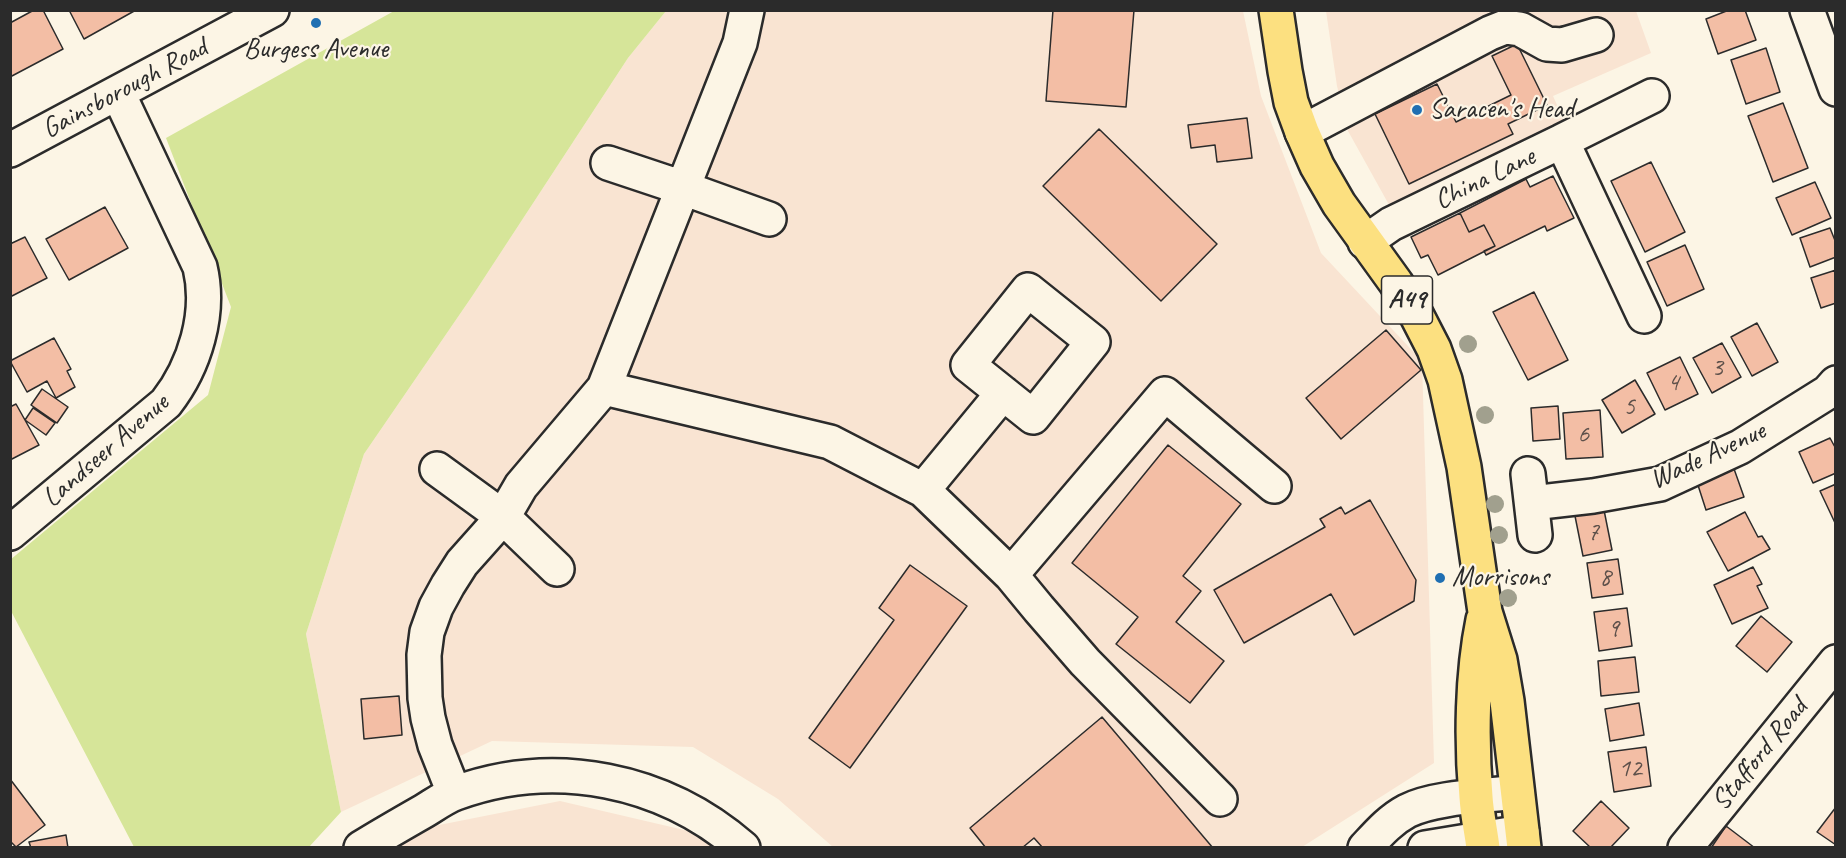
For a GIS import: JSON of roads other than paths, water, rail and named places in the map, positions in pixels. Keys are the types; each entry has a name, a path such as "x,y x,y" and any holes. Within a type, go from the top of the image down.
{"highway":[{"name":"A49","path":"1276,10 1289,91 1302,132 1317,166 1338,204 1396,283 1417,316 1434,349 1445,380 1464,467 1485,612 1500,660 1507,701 1523,840"},
{"name":"A49","path":"1482,843 1476,797 1474,725 1477,664 1485,612"}],"street":[{"name":"Gainsborough Road","path":"10,150 272,10"},
{"path":"454,793 435,745 428,718 424,663 427,632 436,607 462,563 503,517 521,486 604,388 740,43 747,10"},
{"path":"1806,10 1836,89"},
{"path":"1302,132 1505,27 1520,29 1547,44 1562,45 1596,35"},
{"name":"Landseer Avenue","path":"10,533 166,403 186,372 201,321 204,292 200,267 118,93"},
{"path":"1562,141 1652,96"},
{"name":"China Lane","path":"1365,242 1391,224 1562,141 1644,316"},
{"path":"608,163 769,219"},
{"name":"Wade Avenue","path":"1532,504 1593,496 1660,483 1740,447 1828,392 1836,383"},
{"path":"604,388 830,442 923,490 1011,574 1085,662 1220,799"},
{"path":"923,490 1003,393"},
{"path":"1011,574 1165,394 1274,486"},
{"path":"437,469 503,517 557,569"},
{"name":"Stafford Road","path":"1685,848 1836,662"},
{"path":"361,848 454,793 520,778 576,777 615,782 676,803 708,821 743,848"},
{"path":"1365,848 1385,826 1407,811 1435,802 1518,792"},
{"path":"1425,848 1523,840"}],"place":[{"name":"Burgess Avenue","path":"316,23"},
{"name":"Saracen's Head","path":"1417,110"},
{"name":"Morrisons","path":"1440,578"}]}
